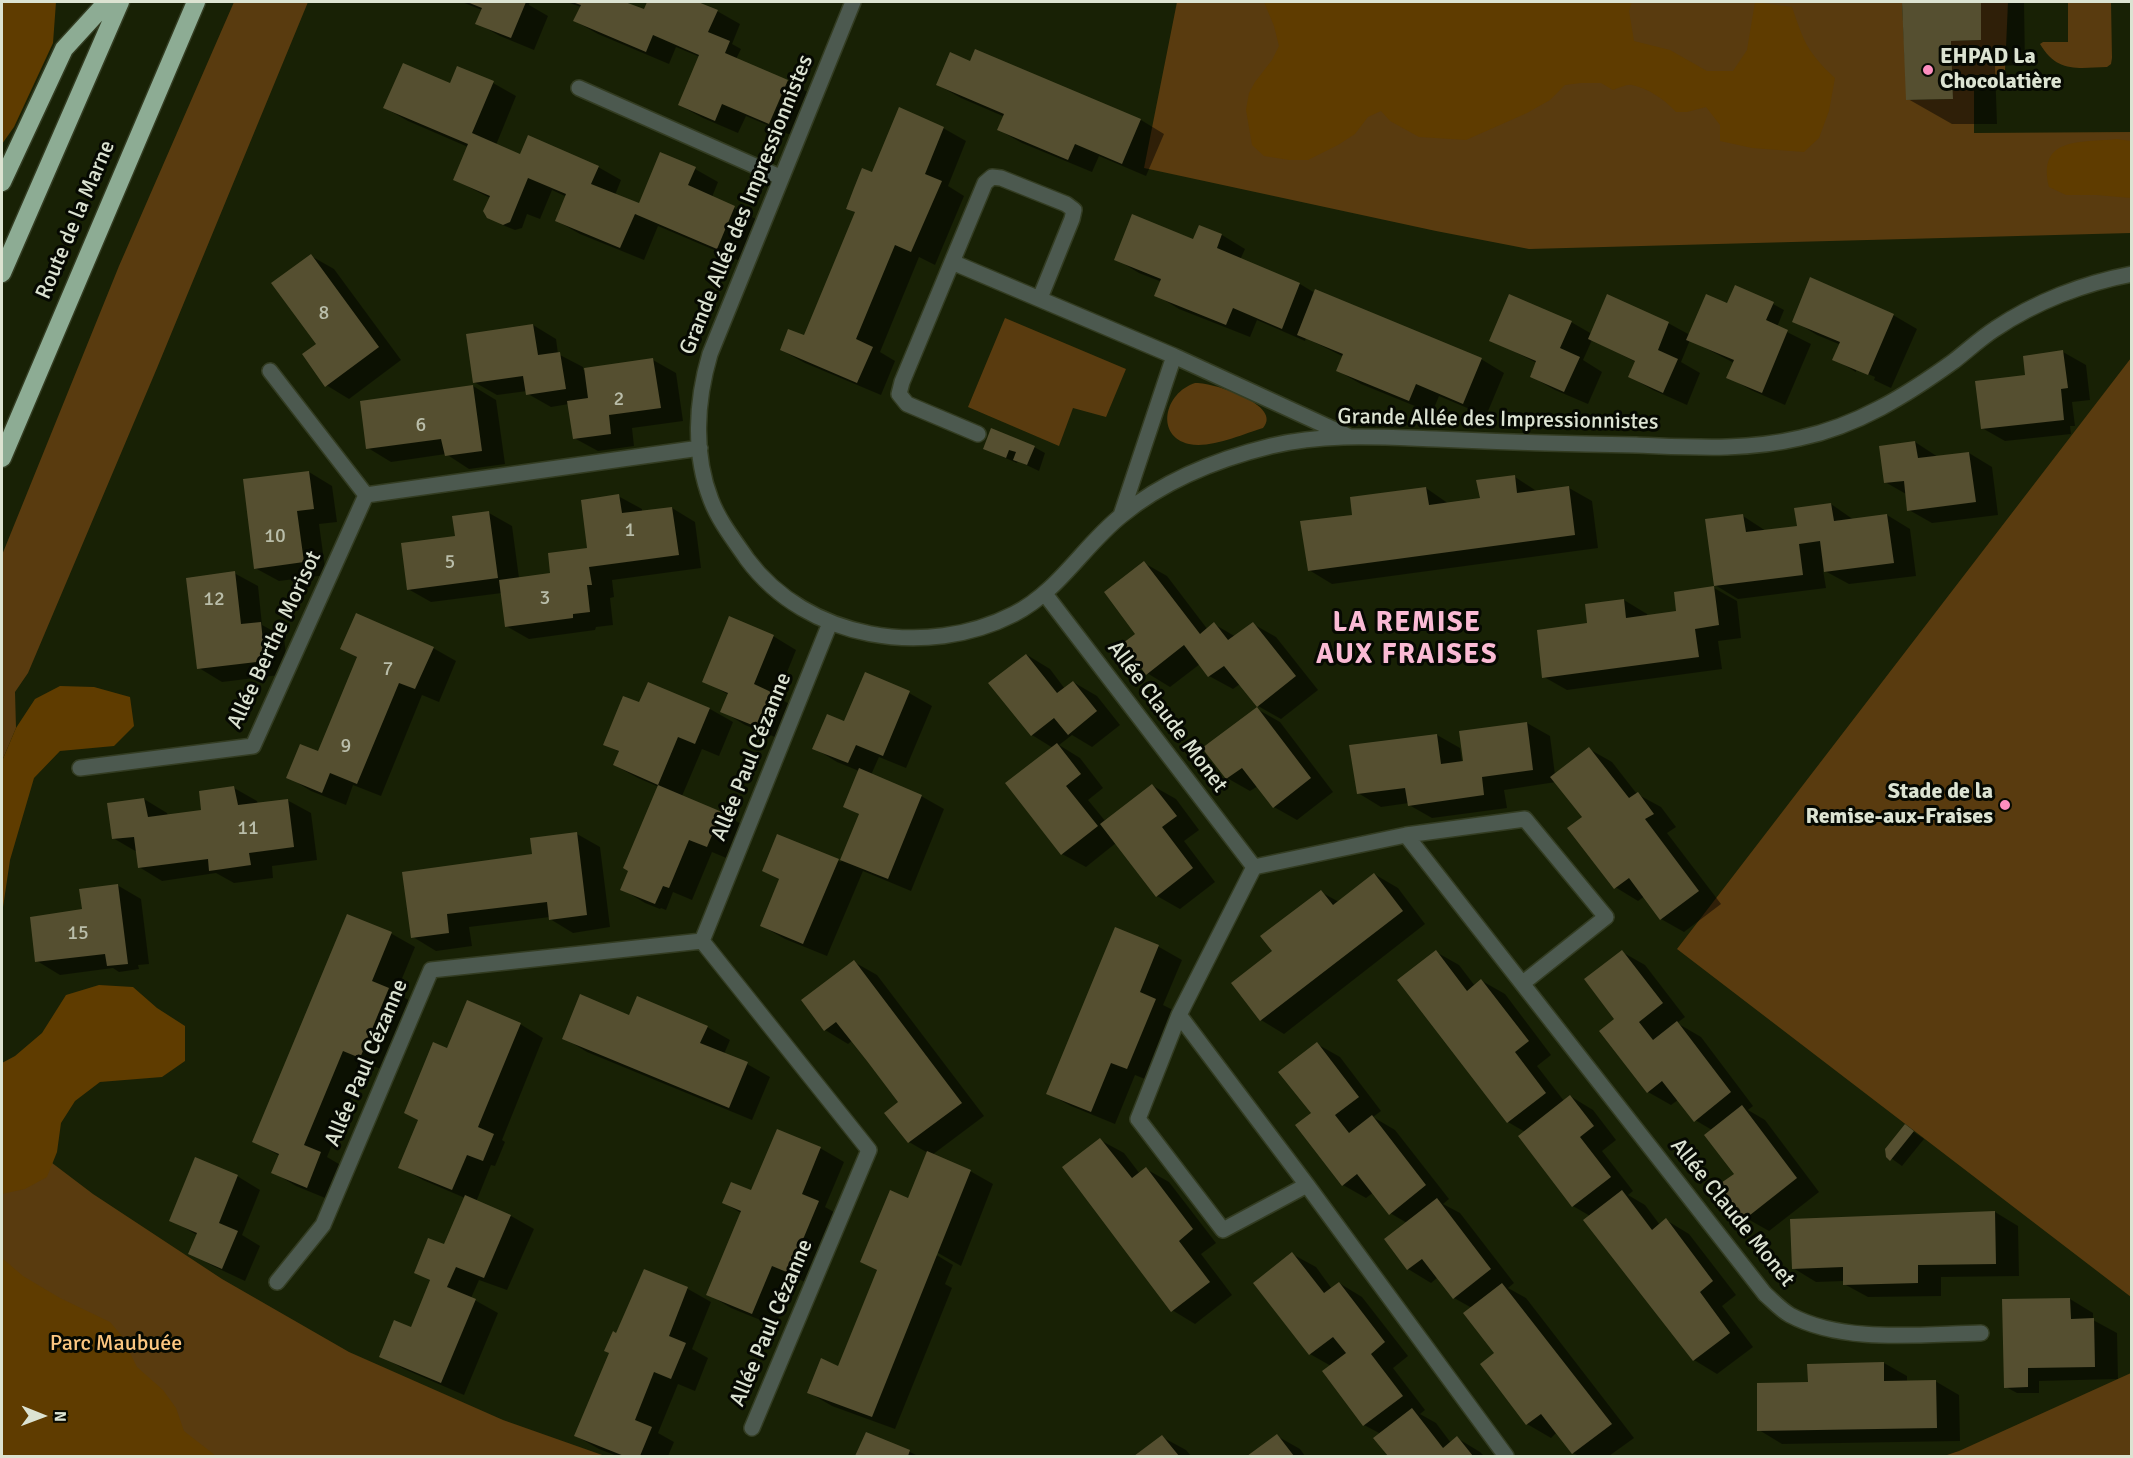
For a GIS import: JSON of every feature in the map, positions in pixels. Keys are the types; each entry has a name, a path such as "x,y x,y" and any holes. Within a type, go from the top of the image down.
{"highway":[{"path":"2,182 64,49 107,2"},
{"name":"Route de la Marne","path":"2,273 120,2"},
{"name":"Route de la Marne","path":"2,458 196,2"}],"street":[{"name":"Grande Allée des Impressionnistes","path":"853,2 710,354 699,411 700,448 706,487 712,503 751,564 770,584 790,600 830,623 865,634 930,638 956,635 1016,614 1045,594 1121,515 1164,488 1218,461 1276,445 1348,436 1726,448 1802,438 1839,427 1877,411 1918,387 1995,328 2033,307 2062,294 2132,274"},
{"path":"579,88 780,177"},
{"path":"978,434 907,404 899,394 985,183 992,177 1001,178 1044,195 1074,210 1040,298"},
{"path":"952,262 1174,356 1348,436"},
{"path":"1121,515 1174,356"},
{"path":"270,371 366,495 700,448"},
{"name":"Allée Berthe Morisot","path":"80,768 253,746 366,495"},
{"name":"Allée Claude Monet","path":"1045,594 1254,867"},
{"name":"Allée Paul Cézanne","path":"702,941 830,623"},
{"path":"1307,1185 1223,1230 1138,1119 1179,1015 1254,867 1406,835 1525,819 1606,916 1523,983"},
{"name":"Allée Claude Monet","path":"1406,835 1765,1294 1788,1314 1815,1326 1863,1334 1980,1333"},
{"name":"Allée Paul Cézanne","path":"277,1282 323,1225 431,970 702,941"},
{"name":"Allée Paul Cézanne","path":"702,941 869,1150 753,1428"},
{"path":"1179,1015 1506,1456"}],"green space":[{"path":"2,2 56,2 53,43 14,127 2,144"},
{"path":"234,2 308,2 28,673 15,692 16,728 2,761 2,555 119,266"},
{"path":"1177,2 1902,2 1907,100 1953,99 1951,41 1981,40 1981,2 2008,2 2005,70 1999,75 1974,75 1974,133 2131,132 2131,233 1529,249 1144,168"},
{"path":"1264,2 1632,2 1629,11 1634,41 1670,50 1707,71 1733,71 1747,50 1755,2 1792,7 1812,53 1835,78 1829,111 1819,138 1804,152 1752,148 1720,141 1720,125 1706,107 1687,112 1676,112 1656,95 1632,85 1613,90 1601,83 1581,83 1565,85 1550,100 1527,113 1466,140 1419,137 1390,121 1381,111 1368,117 1355,134 1338,145 1308,160 1289,160 1264,156 1252,145 1246,110 1249,93 1279,46"},
{"path":"2068,2 2111,2 2112,58 2111,64 2107,67 2069,67 2053,60 2040,44 2068,42"},
{"path":"2117,139 2131,141 2131,198 2066,195 2049,187 2047,170 2056,150 2076,142"},
{"path":"1005,318 1126,369 1106,417 1073,408 1059,446 968,407"},
{"name":"Stade de la Remise-aux-Fraises","path":"2131,358 2131,1297 1677,949"},
{"path":"1195,383 1216,386 1255,403 1264,411 1267,419 1263,428 1207,444 1189,444 1178,439 1171,432 1168,414 1176,396 1184,388"},
{"path":"60,686 94,687 130,697 134,726 114,746 60,751 34,778 10,860 2,914 2,761 16,728 35,699"},
{"path":"99,985 133,987 157,1008 185,1026 185,1061 162,1077 100,1082 75,1101 61,1123 57,1152 47,1177 25,1189 2,1194 2,1063 15,1056 42,1033 66,995"},
{"name":"Parc Maubuée","path":"2,1125 93,1194 222,1279 349,1352 503,1420 605,1456 2,1456"},
{"path":"2,1258 23,1276 60,1298 110,1322 121,1335 137,1367 163,1390 176,1408 184,1431 216,1456 2,1456"},
{"path":"2131,1373 2131,1456 1944,1456 1959,1451"}],"building":[{"path":"467,2 526,2 511,38 475,24 482,8"},
{"path":"572,2 625,2 644,9 647,2 698,2 718,10 708,32 730,41 725,53 788,80 769,124 722,104 715,121 678,105 699,55 653,35 646,52 573,21 581,5"},
{"name":"EHPAD La Chocolatière","path":"1902,2 1981,2 1981,40 1951,41 1953,99 1906,100"},
{"path":"975,49 1141,119 1122,164 1075,144 1068,160 997,130 1004,114 936,85 950,52 970,61"},
{"path":"403,63 450,83 457,66 494,81 472,133 520,154 528,135 599,166 591,184 639,203 660,152 696,167 688,185 735,206 717,249 635,214 620,248 555,221 566,194 528,178 510,222 503,225 487,218 483,211 490,196 453,180 468,144 383,108"},
{"path":"899,107 944,127 925,174 942,181 911,252 895,245 856,339 873,347 857,383 780,350 788,329 804,335 855,212 846,209 862,168 872,172"},
{"path":"1132,214 1193,239 1199,225 1222,234 1217,248 1300,283 1282,329 1233,308 1226,325 1154,296 1161,279 1114,260"},
{"path":"311,254 379,347 325,387 302,354 316,344 271,283"},
{"path":"1810,277 1894,314 1868,375 1832,360 1840,342 1792,322"},
{"path":"1735,285 1774,302 1766,320 1788,330 1762,393 1726,378 1734,360 1686,340 1706,294 1727,303"},
{"path":"1315,289 1482,358 1463,404 1416,384 1409,401 1336,371 1343,354 1297,335"},
{"path":"1509,294 1572,321 1560,348 1580,357 1564,392 1530,377 1536,361 1489,341"},
{"path":"1607,294 1669,322 1658,350 1678,359 1663,393 1628,377 1635,361 1588,339"},
{"path":"533,324 538,355 560,352 566,389 526,395 523,376 473,383 466,334"},
{"path":"2063,350 2068,388 2061,389 2064,420 1981,429 1975,381 2025,375 2023,356"},
{"path":"653,358 661,408 609,415 611,434 573,439 567,401 588,398 584,368"},
{"path":"473,385 482,451 445,456 441,439 366,449 360,401"},
{"path":"991,428 1035,446 1027,465 1013,460 1016,452 1009,450 1006,458 983,449"},
{"path":"1915,441 1918,458 1969,452 1976,502 1907,511 1904,481 1884,483 1879,446"},
{"path":"309,471 314,509 297,511 304,562 254,569 243,479"},
{"path":"1515,475 1517,493 1569,486 1575,535 1308,571 1300,521 1352,515 1350,497 1426,487 1429,505 1480,498 1476,480"},
{"path":"619,494 622,513 672,507 679,555 589,567 592,585 587,585 590,612 573,614 573,618 505,627 499,580 550,573 548,553 587,548 581,500"},
{"path":"1831,503 1834,521 1887,514 1894,563 1824,572 1820,541 1799,544 1803,575 1714,586 1705,519 1743,514 1746,532 1797,526 1794,508"},
{"path":"489,511 498,578 407,590 401,543 455,536 452,516"},
{"path":"1144,561 1200,634 1214,622 1228,640 1253,622 1296,676 1257,707 1224,666 1208,677 1184,645 1146,675 1123,643 1135,634 1104,592"},
{"path":"235,571 241,624 261,622 265,661 197,669 186,578"},
{"path":"1714,586 1719,625 1695,629 1699,657 1542,678 1537,630 1587,623 1585,604 1624,599 1626,618 1676,611 1674,592"},
{"path":"356,613 434,647 415,689 399,683 357,784 330,773 322,793 286,778 300,744 318,751 357,657 340,649"},
{"path":"729,616 774,635 754,684 771,692 757,727 720,712 728,693 702,682"},
{"path":"1026,654 1057,693 1073,681 1097,711 1068,735 1054,718 1031,736 988,683"},
{"path":"865,672 910,691 883,756 856,745 848,763 812,749 827,714 844,721"},
{"path":"648,682 710,708 695,744 678,737 658,785 613,765 619,751 603,745 623,696 639,702"},
{"path":"1257,707 1311,778 1273,808 1242,768 1226,779 1202,748"},
{"path":"1527,722 1533,770 1482,777 1484,795 1408,806 1405,788 1357,794 1349,745 1437,734 1441,764 1463,761 1459,731"},
{"path":"1057,743 1081,774 1066,786 1098,826 1061,855 1005,783"},
{"path":"1589,747 1629,798 1638,792 1654,814 1645,819 1699,891 1660,920 1629,878 1614,889 1567,828 1582,817 1550,777"},
{"path":"859,768 922,795 888,879 840,860 859,814 843,807"},
{"path":"1152,784 1177,816 1162,827 1193,868 1156,897 1100,824"},
{"path":"658,785 722,812 707,847 689,840 669,888 663,886 655,904 620,890 628,871 623,868"},
{"path":"234,786 238,805 288,799 294,847 249,853 251,865 209,871 208,859 138,868 134,837 112,839 107,803 144,798 148,817 201,810 199,791"},
{"path":"577,832 587,915 549,920 547,902 447,914 449,933 411,938 402,872 532,854 530,838"},
{"path":"777,834 839,859 803,944 760,926 779,879 762,871"},
{"path":"1374,873 1403,911 1260,1021 1231,983 1272,951 1260,936 1321,890 1333,905"},
{"path":"118,884 128,964 107,966 105,954 35,962 30,917 82,909 79,889"},
{"path":"347,914 392,932 372,981 389,988 360,1058 343,1051 304,1145 321,1152 307,1188 271,1173 279,1154 252,1142"},
{"path":"1115,927 1159,945 1140,992 1156,999 1127,1069 1111,1063 1091,1112 1046,1094"},
{"path":"1436,950 1467,991 1481,979 1529,1041 1515,1052 1546,1093 1507,1123 1397,980"},
{"path":"1622,950 1663,1003 1639,1022 1653,1040 1677,1021 1731,1092 1694,1122 1662,1081 1647,1093 1599,1031 1614,1019 1584,979"},
{"path":"854,960 962,1103 908,1143 884,1113 898,1102 836,1022 824,1031 801,1000"},
{"path":"580,994 629,1015 637,996 708,1026 700,1043 748,1062 729,1108 562,1039"},
{"path":"467,1000 521,1023 478,1127 494,1134 483,1161 467,1155 452,1190 398,1168 418,1120 404,1113 433,1042 447,1048"},
{"path":"1317,1042 1359,1097 1335,1115 1349,1133 1372,1115 1426,1185 1389,1215 1357,1174 1342,1186 1295,1125 1311,1113 1278,1072"},
{"path":"1570,1095 1594,1126 1580,1137 1611,1177 1572,1207 1518,1136"},
{"path":"1742,1105 1797,1178 1745,1219 1718,1185 1734,1174 1704,1135"},
{"path":"1905,1124 1914,1131 1890,1161 1886,1157 1885,1149"},
{"path":"777,1129 821,1147 802,1194 819,1201 789,1273 772,1266 752,1314 706,1295 741,1211 722,1203 731,1182 751,1190"},
{"path":"1100,1138 1132,1178 1146,1167 1193,1229 1179,1241 1210,1282 1171,1312 1062,1167"},
{"path":"927,1151 971,1170 872,1417 807,1393 821,1358 838,1366 877,1270 860,1262 890,1190 908,1198"},
{"path":"195,1157 238,1175 219,1223 238,1231 222,1269 188,1254 197,1233 169,1221"},
{"path":"1622,1190 1652,1230 1666,1218 1713,1281 1700,1292 1730,1333 1693,1361 1583,1220"},
{"path":"465,1195 511,1215 484,1278 456,1267 447,1287 476,1299 441,1383 379,1357 394,1320 411,1327 430,1280 414,1273 428,1238 444,1244"},
{"path":"1437,1198 1491,1269 1453,1299 1422,1259 1407,1270 1384,1239"},
{"path":"1995,1211 1996,1264 1918,1265 1918,1283 1843,1285 1843,1267 1792,1269 1790,1219"},
{"path":"1292,1252 1324,1293 1339,1282 1385,1342 1371,1354 1403,1396 1363,1426 1322,1371 1346,1353 1333,1337 1309,1355 1253,1283"},
{"path":"644,1269 688,1287 669,1336 686,1343 671,1379 654,1372 635,1420 652,1427 640,1456 624,1456 574,1436 609,1353 604,1351 613,1331 616,1333"},
{"path":"1502,1283 1612,1424 1572,1454 1541,1414 1526,1425 1480,1364 1494,1353 1463,1313"},
{"path":"2070,1298 2071,1319 2094,1318 2095,1367 2028,1368 2028,1387 2004,1388 2002,1299"},
{"path":"1884,1362 1884,1381 1936,1380 1937,1428 1757,1431 1757,1383 1808,1382 1807,1364"},
{"path":"1412,1408 1443,1448 1457,1436 1473,1456 1388,1456 1373,1438"},
{"path":"866,1432 910,1450 908,1456 855,1456"},
{"path":"1277,1434 1294,1456 1247,1456"},
{"path":"1162,1435 1179,1456 1134,1456"}],"place":[{"name":"EHPAD La Chocolatière","path":"1928,70"},
{"name":"Stade de la Remise-aux-Fraises","path":"2005,805"}],"district":[{"name":"LA REMISE AUX FRAISES","path":"1407,640"}]}
